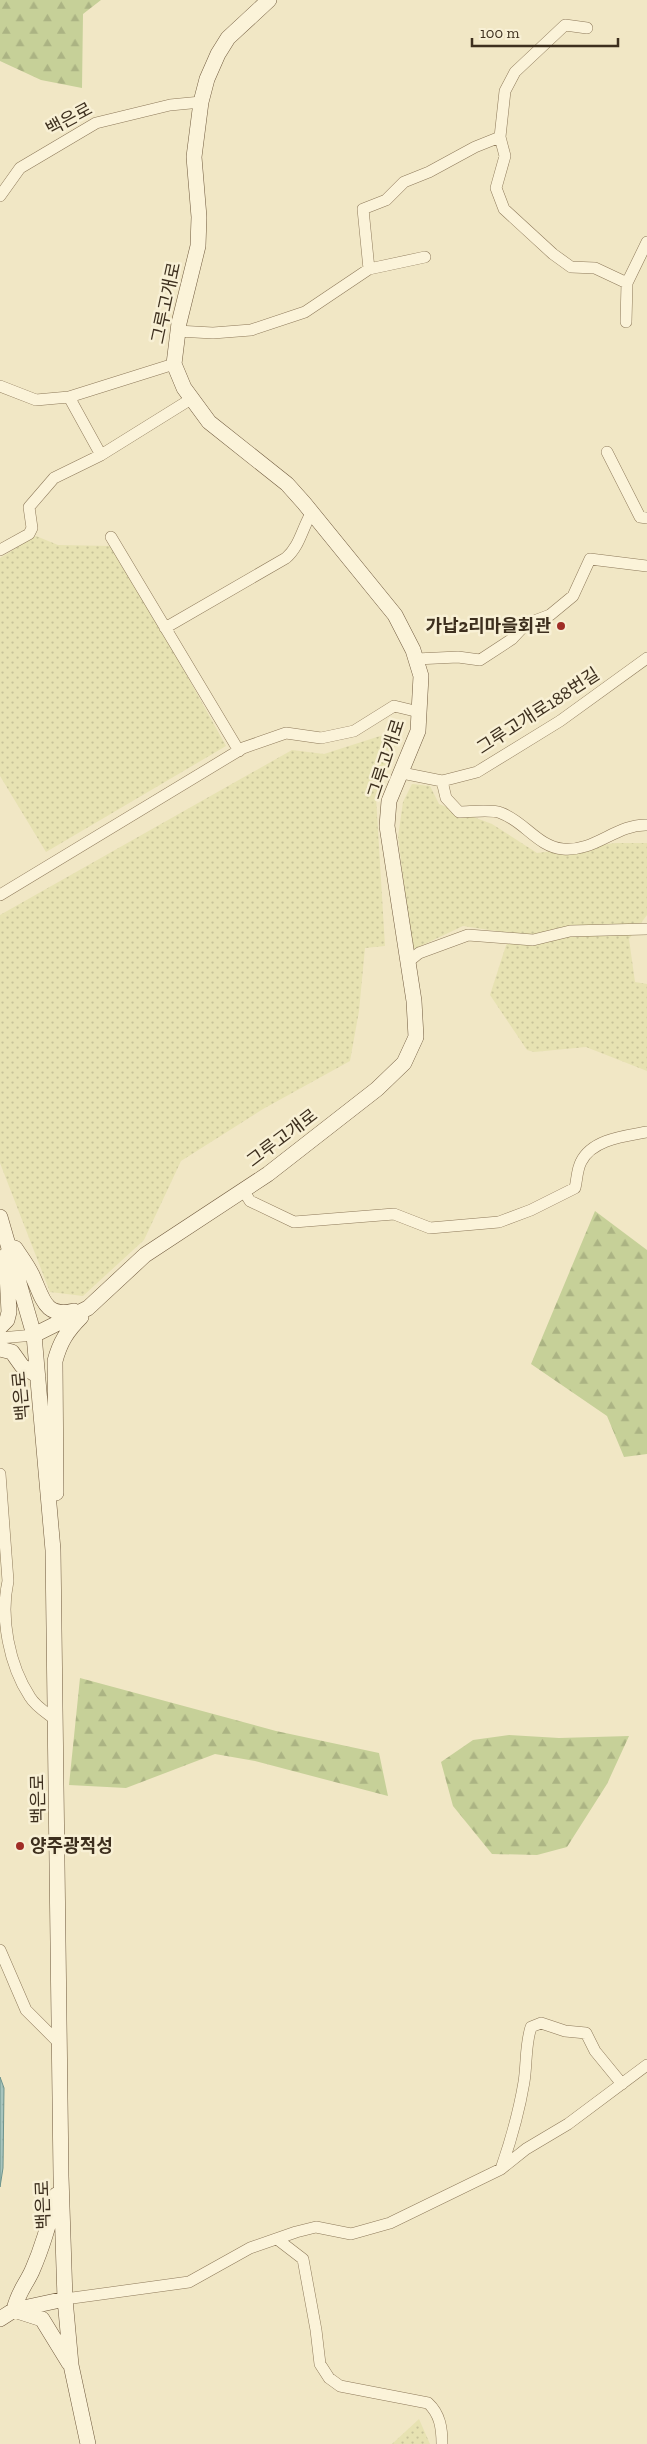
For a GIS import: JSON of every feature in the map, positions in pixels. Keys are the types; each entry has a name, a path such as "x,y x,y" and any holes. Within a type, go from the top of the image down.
{"main road":[{"name":"그루고개로","path":"34,1334 88,1308 145,1254 268,1174 378,1089 404,1063 416,1037 414,1001 387,826 389,801 418,731 422,676 416,659 395,615 312,512 287,484 209,422 191,399 174,364 177,331 198,246 199,217 194,157 201,102 207,79 218,54 228,38 269,0"},
{"path":"3,1224 32,1275 44,1302 53,1312 61,1314 88,1308"},
{"path":"0,1327 7,1320 8,1312 3,1224"},
{"name":"백은로","path":"3,1224 34,1334 53,1550 61,2176 65,2299 70,2365 88,2444"},
{"path":"53,1550 58,1468 55,1361 59,1344 67,1331 88,1308"},
{"path":"0,1349 12,1352 22,1366 38,1376"},
{"path":"14,2310 18,2294 31,2273 45,2240 61,2176"},
{"path":"0,2319 14,2310 65,2299"},
{"path":"14,2310 42,2319 70,2365"}],"street":[{"path":"587,28 565,25 515,72 505,91 500,137 505,156 496,188 504,209 553,254 571,267 595,268 627,283"},
{"name":"백은로","path":"0,196 20,168 96,123 170,104 201,102"},
{"path":"369,269 363,209 386,200 404,182 428,172 475,146 500,137"},
{"path":"626,322 627,283 647,242"},
{"path":"177,331 213,333 251,330 305,312 369,269 425,258"},
{"path":"0,386 36,400 69,397 174,364"},
{"path":"69,397 102,455"},
{"path":"0,550 29,534 32,528 28,507 54,478 102,455 191,399"},
{"path":"608,452 640,517 647,518"},
{"path":"165,628 286,558 296,550 303,526 312,512"},
{"path":"110,538 239,751"},
{"path":"416,659 458,657 480,660 512,639 526,624 550,615 573,596 590,559 647,566"},
{"name":"그루고개로188번길","path":"402,773 442,781 477,772 560,721 647,658"},
{"path":"0,895 239,751 286,733 320,738 354,731 394,706 419,712"},
{"path":"442,781 446,798 459,812 500,812 522,825 543,843 564,850 594,844 629,826 647,825"},
{"path":"408,962 419,953 468,935 533,940 570,931 647,929"},
{"path":"243,1190 250,1201 294,1222 394,1214 430,1228 477,1226 499,1222 523,1213 575,1188 581,1161 594,1148 613,1139 647,1132"},
{"path":"0,1338 34,1334"},
{"path":"0,1474 8,1581 5,1595 6,1634 19,1676 30,1698 56,1720"},
{"path":"0,1950 26,2010 59,2043"},
{"path":"501,2169 514,2133 525,2080 526,2042 531,2027 541,2023 565,2031 586,2033 594,2051 622,2084"},
{"path":"65,2299 189,2282 250,2248 316,2227 352,2234 390,2222 501,2169 526,2149 568,2124 647,2065"},
{"path":"277,2238 303,2259 320,2364 330,2378 340,2386 428,2404 437,2411 442,2431 442,2444"}],"shaded area":[{"path":"36,536 58,545 115,546 226,746 46,852 0,776 0,558"},
{"path":"402,729 376,797 385,946 365,948 359,1011 350,1061 263,1109 181,1161 144,1240 83,1296 50,1292 0,1163 0,915 292,750 324,754"},
{"path":"412,784 430,786 439,804 492,824 537,853 616,843 647,843 647,915 629,939 635,982 647,984 647,1071 586,1047 534,1052 527,1050 490,995 510,933 463,926 412,950 398,837 403,802"},
{"path":"419,2419 430,2444 392,2444"}],"green space":[{"path":"0,0 101,0 83,14 82,88 41,80 0,61"},
{"path":"595,1211 647,1250 647,1454 624,1457 607,1416 531,1364"},
{"path":"80,1678 276,1731 379,1753 388,1796 255,1761 215,1754 126,1788 69,1785"},
{"path":"509,1735 559,1738 629,1736 607,1784 567,1847 537,1855 492,1854 453,1806 441,1762 473,1740"}],"water":[{"path":"0,2077 4,2088 3,2168 0,2187"}],"place":[{"name":"가납2리마을회관","path":"561,626"},
{"name":"양주광적성","path":"20,1846"}]}
